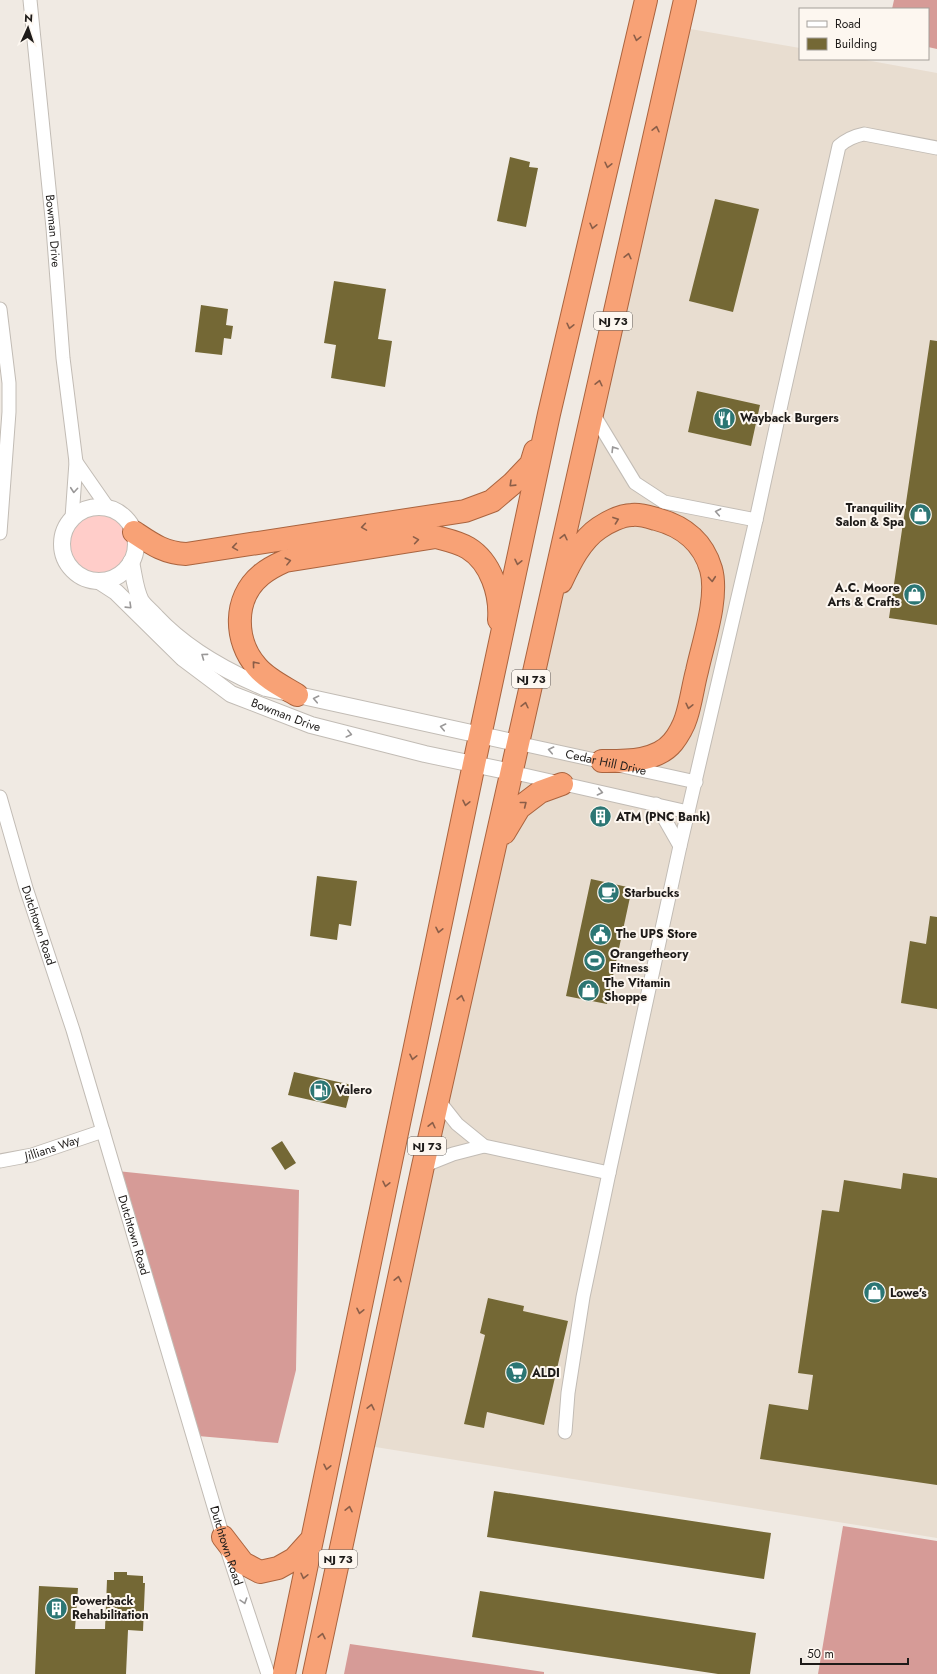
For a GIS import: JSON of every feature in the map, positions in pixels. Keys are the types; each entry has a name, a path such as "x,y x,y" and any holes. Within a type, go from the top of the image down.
{"highway":[{"name":"NJ 73","path":"284,1674 474,764 549,414 646,0"},
{"name":"NJ 73","path":"314,1674 423,1166 685,0"},
{"path":"134,532 160,549 173,553 186,554 465,511 492,501 512,484 531,464 543,424 549,414"},
{"path":"546,616 571,562 583,544 598,529 613,521 632,515 650,517 671,523 689,534 698,543 711,569 713,600 686,719 673,742 663,750 639,759 628,761 602,761"},
{"path":"297,695 258,668 242,643 239,629 242,607 250,587 260,576 272,567 285,561 436,537 453,541 469,548 485,563 493,579 497,593 499,616 494,676"},
{"path":"495,848 519,808 540,792 562,784"},
{"path":"224,1537 243,1563 260,1572 278,1568 294,1559 313,1538"}],"street":[{"name":"Bowman Drive","path":"30,0 51,212 63,358 76,462 72,518"},
{"path":"565,1432 568,1393 584,1297 609,1173 680,846 756,520 839,146 850,138 864,134 937,148"},
{"path":"0,309 9,383 9,412 2,471 0,533"},
{"path":"592,412 635,483 664,502 756,520"},
{"name":"Bowman Drive","path":"76,462 108,508"},
{"path":"88,508 108,508 124,516 132,526 134,532 136,545 131,562 114,578 99,581 81,577 71,569 64,559 61,547 62,534 76,514 88,508"},
{"name":"Bowman Drive","path":"131,562 141,601 169,630 211,662 238,676 266,688 517,743"},
{"name":"Bowman Drive","path":"99,581 116,592 183,658 231,694 311,725 425,754 511,772"},
{"name":"Cedar Hill Drive","path":"517,743 696,782"},
{"path":"511,772 688,812"},
{"name":"Dutchtown Road","path":"0,797 26,888 73,1030 224,1537 268,1674"},
{"path":"656,804 680,846"},
{"path":"438,1100 457,1124 484,1146"},
{"name":"Jillians Way","path":"0,1161 32,1155 103,1131"},
{"path":"423,1166 453,1154 484,1146 609,1173"}],"shaded area":[{"path":"894,0 937,0 937,49 929,47 929,8 892,8"},
{"path":"679,27 799,48 799,60 866,60 937,73 937,1538 363,1445"},
{"path":"98,507 119,513 129,523 135,544 129,565 119,575 98,581 77,575 67,565 61,544 67,523 77,513"},
{"path":"117,1171 299,1190 296,1370 278,1443 198,1436"},
{"path":"843,1526 937,1541 937,1674 818,1674"},
{"path":"350,1644 544,1672 544,1674 344,1674"}],"building":[{"path":"510,157 530,162 529,167 538,168 526,227 497,221"},
{"path":"715,199 759,209 733,312 689,301"},
{"path":"334,281 386,289 378,339 392,341 385,387 331,378 336,345 324,343"},
{"path":"201,305 228,309 226,325 233,326 231,339 224,338 222,355 195,352"},
{"path":"930,340 937,341 937,625 889,618"},
{"path":"697,391 760,405 751,446 688,432"},
{"path":"317,876 357,881 351,926 339,924 337,940 310,936"},
{"path":"591,879 632,888 607,1004 566,996"},
{"path":"930,916 937,917 937,1009 901,1003 910,941 926,944"},
{"name":"Valero","path":"294,1072 352,1085 346,1108 288,1095"},
{"path":"282,1141 296,1163 285,1170 271,1148"},
{"name":"Lowe's","path":"903,1173 937,1178 937,1485 760,1459 769,1404 808,1410 813,1375 798,1373 822,1210 839,1212 844,1180 901,1189"},
{"name":"ALDI","path":"488,1298 524,1306 523,1311 568,1321 544,1425 487,1412 484,1428 464,1424 485,1335 480,1333"},
{"path":"494,1491 771,1533 764,1579 487,1537"},
{"name":"Powerback Rehabilitation","path":"114,1572 127,1572 127,1575 143,1576 143,1583 145,1583 143,1631 128,1630 126,1674 35,1674 39,1586 78,1588 75,1629 105,1629 107,1580 114,1580"},
{"path":"480,1591 756,1633 750,1674 718,1674 472,1637"}],"place":[{"name":"Wayback Burgers","path":"724,418"},
{"name":"Tranquility Salon & Spa","path":"920,515"},
{"name":"A.C. Moore Arts & Crafts","path":"915,595"},
{"name":"ATM (PNC Bank)","path":"601,817"},
{"name":"Starbucks","path":"609,893"},
{"name":"The UPS Store","path":"601,934"},
{"name":"Orangetheory Fitness","path":"595,961"},
{"name":"The Vitamin Shoppe","path":"589,990"},
{"name":"Valero","path":"320,1090"},
{"name":"Lowe's","path":"874,1293"},
{"name":"ALDI","path":"516,1373"},
{"name":"Powerback Rehabilitation","path":"57,1608"}]}
